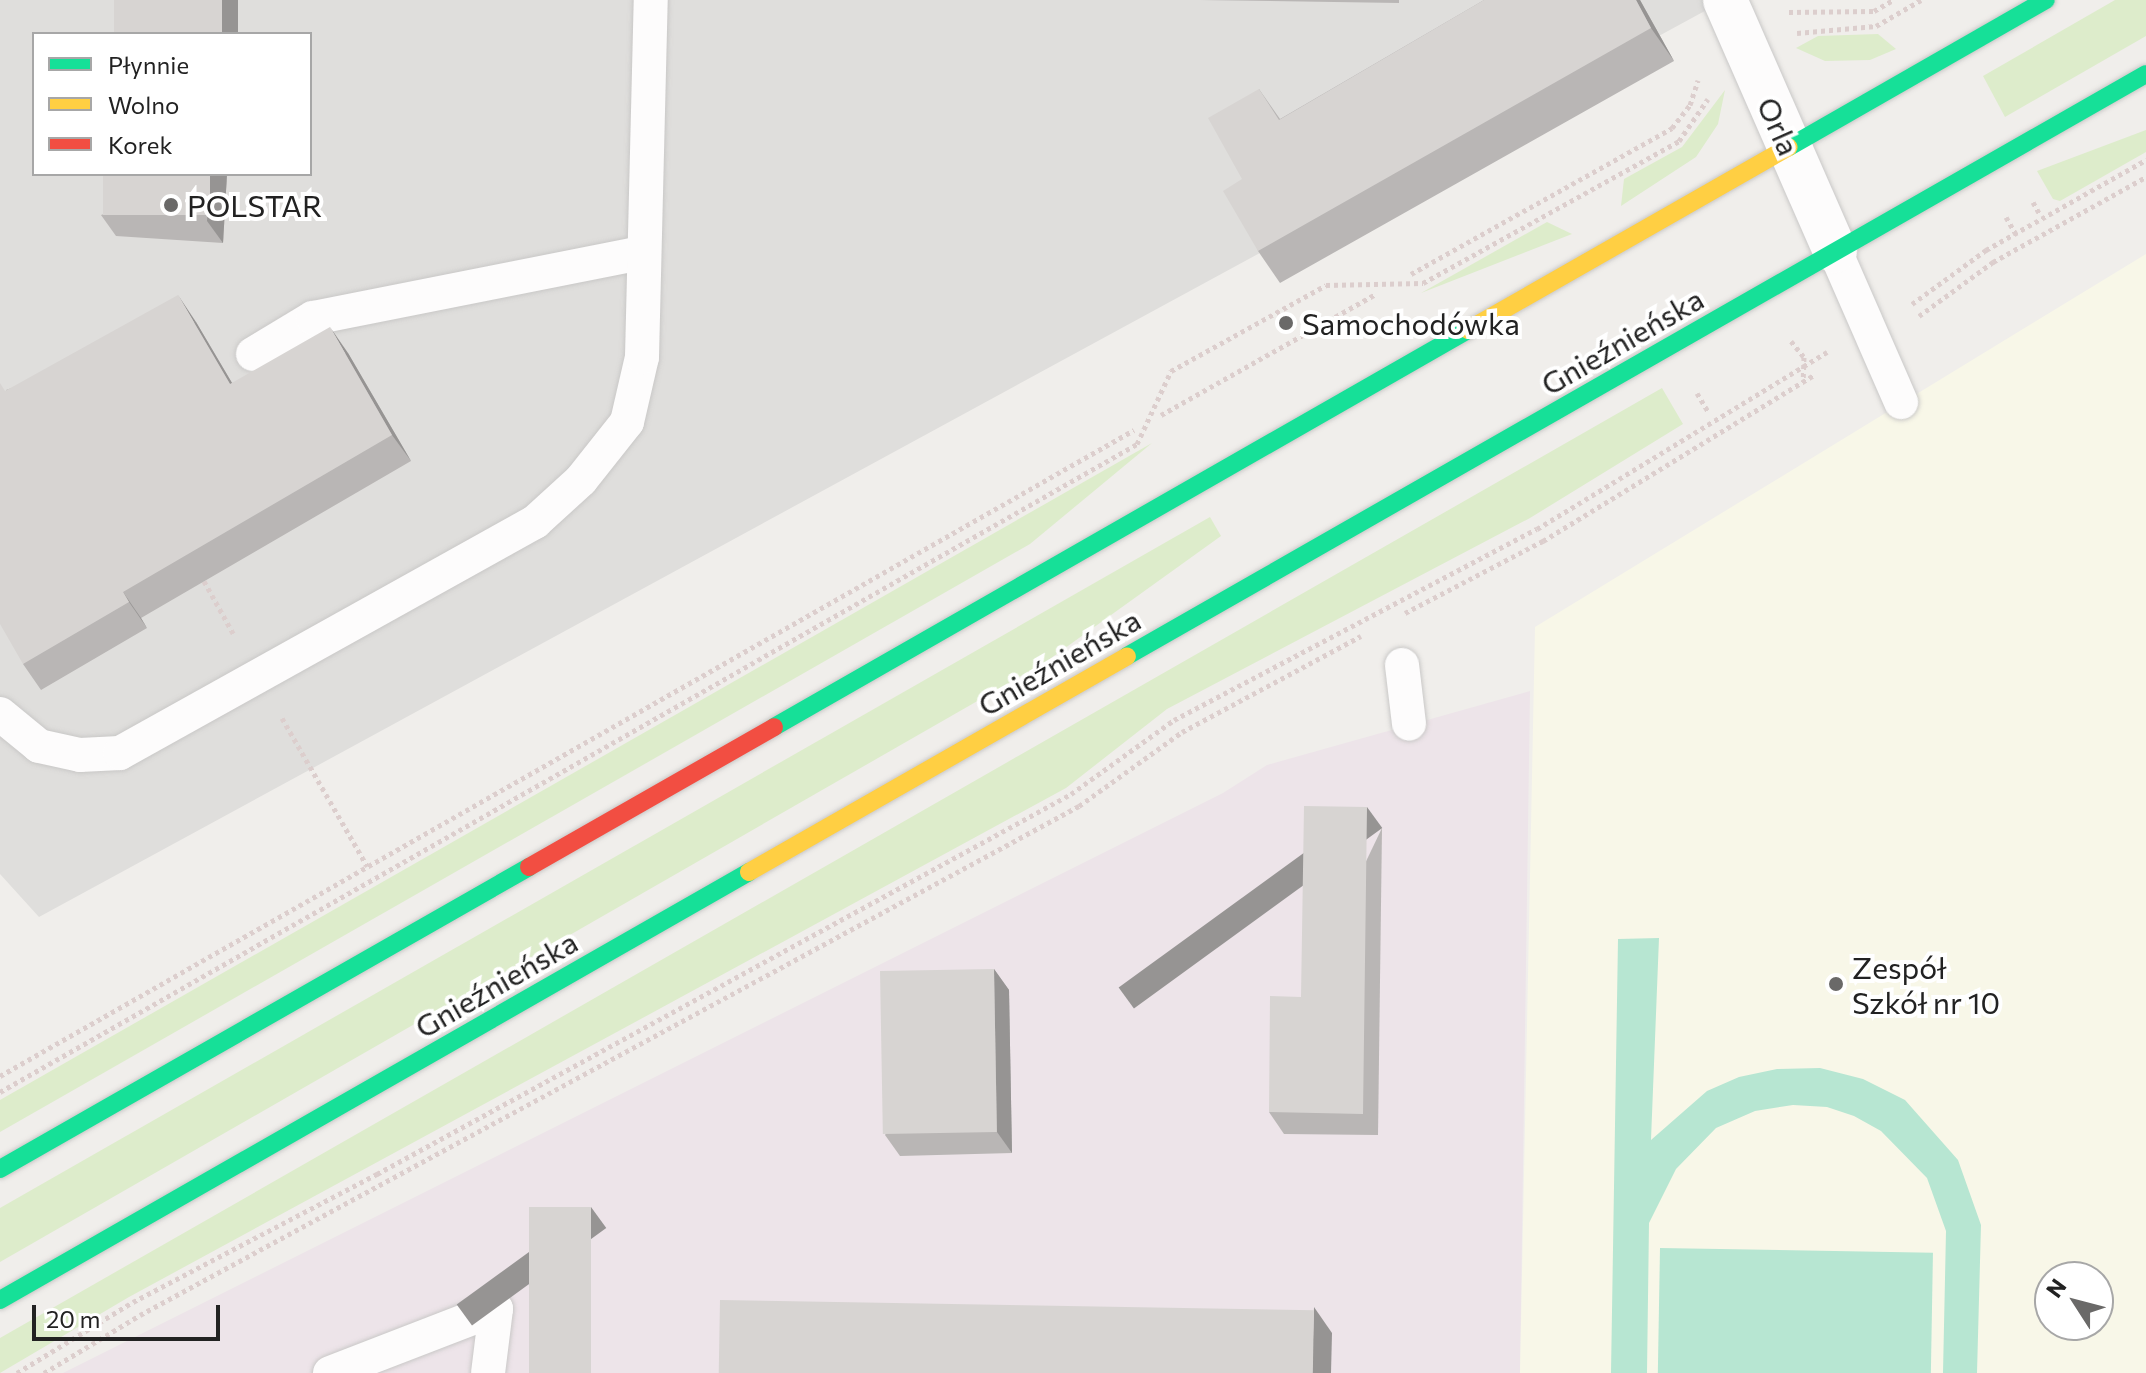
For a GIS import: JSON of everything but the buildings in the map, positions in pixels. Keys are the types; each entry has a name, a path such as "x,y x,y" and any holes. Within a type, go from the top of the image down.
{"street":[{"name":"Orla","path":"1725,0 1835,251"},
{"path":"0,1169 2046,0"},
{"name":"Gnieźnieńska","path":"0,1300 2146,74"}],"lane":[{"path":"0,714 39,746 80,755 120,753 535,522 581,480 627,422 642,357 642,253 651,0"},
{"path":"1835,251 1901,402"},
{"path":"253,354 313,318 642,253"},
{"path":"1402,665 1409,724"},
{"path":"330,1373 496,1309 488,1373"}],"path":[{"path":"1778,10 1874,11 1893,0"},
{"path":"1786,40 1800,31 1876,26 1921,0"},
{"path":"1411,274 1577,185 1677,124 1690,105 1700,65"},
{"path":"0,1092 1137,444 1171,371 1326,285 1423,283 1679,141 1711,95"},
{"path":"1904,310 1986,250 2146,160"},
{"path":"1909,323 1993,262 2047,228 2146,177"},
{"path":"1161,415 1376,294"},
{"path":"17,1373 133,1302 377,1174 1057,802 1174,720 1537,529 1804,360 1818,357"},
{"path":"1802,381 1804,360"},
{"path":"1394,619 1543,541 1718,429 1815,374"},
{"path":"1700,398 1709,413"},
{"path":"0,1076 1134,430"},
{"path":"204,581 367,866"},
{"path":"44,1373 140,1315 1079,806 1182,732 1367,633"}],"shaded area":[{"path":"0,0 1725,0 39,917 0,874"},
{"name":"Zespół Szkół nr 10","path":"2146,254 2146,1373 1520,1373 1535,627"},
{"path":"1530,691 1520,1373 63,1373 1223,793 1267,765"}],"green space":[{"path":"2115,0 2146,0 2146,36 2005,117 1983,76"},
{"path":"1878,34 1896,49 1870,60 1825,61 1796,48 1818,36"},
{"path":"1725,90 1718,124 1696,157 1621,206 1624,179 1682,147"},
{"path":"2146,130 2146,152 2060,201 2053,199 2037,171"},
{"path":"1547,222 1572,234 1421,293"},
{"path":"1662,388 1683,424 1530,518 1167,709 1066,788 129,1297 0,1373 0,1338"},
{"path":"1152,443 1030,544 0,1132 0,1100"},
{"path":"1210,517 1221,536 1047,661 0,1262 0,1208"},
{"path":"1659,938 1651,1140 1707,1091 1739,1077 1777,1069 1820,1068 1863,1079 1905,1100 1958,1160 1981,1225 1977,1373 1943,1373 1946,1231 1927,1178 1881,1131 1854,1116 1827,1107 1793,1105 1755,1111 1716,1128 1676,1169 1649,1223 1647,1373 1611,1373 1618,939"},
{"path":"1660,1248 1933,1253 1931,1373 1658,1373"}],"traffic: fast":[{"path":"1789,147 2046,0"},
{"path":"1127,656 2146,74"},
{"path":"774,727 1468,330"},
{"path":"0,1169 529,867"},
{"path":"0,1300 749,872"}],"traffic: slow":[{"path":"1468,330 1789,147"},
{"path":"749,872 1127,656"}],"traffic: jam":[{"path":"529,867 774,727"}],"place":[{"name":"POLSTAR","path":"171,205"},
{"name":"Samochodówka","path":"1286,323"},
{"name":"Zespół Szkół nr 10","path":"1836,984"}]}
